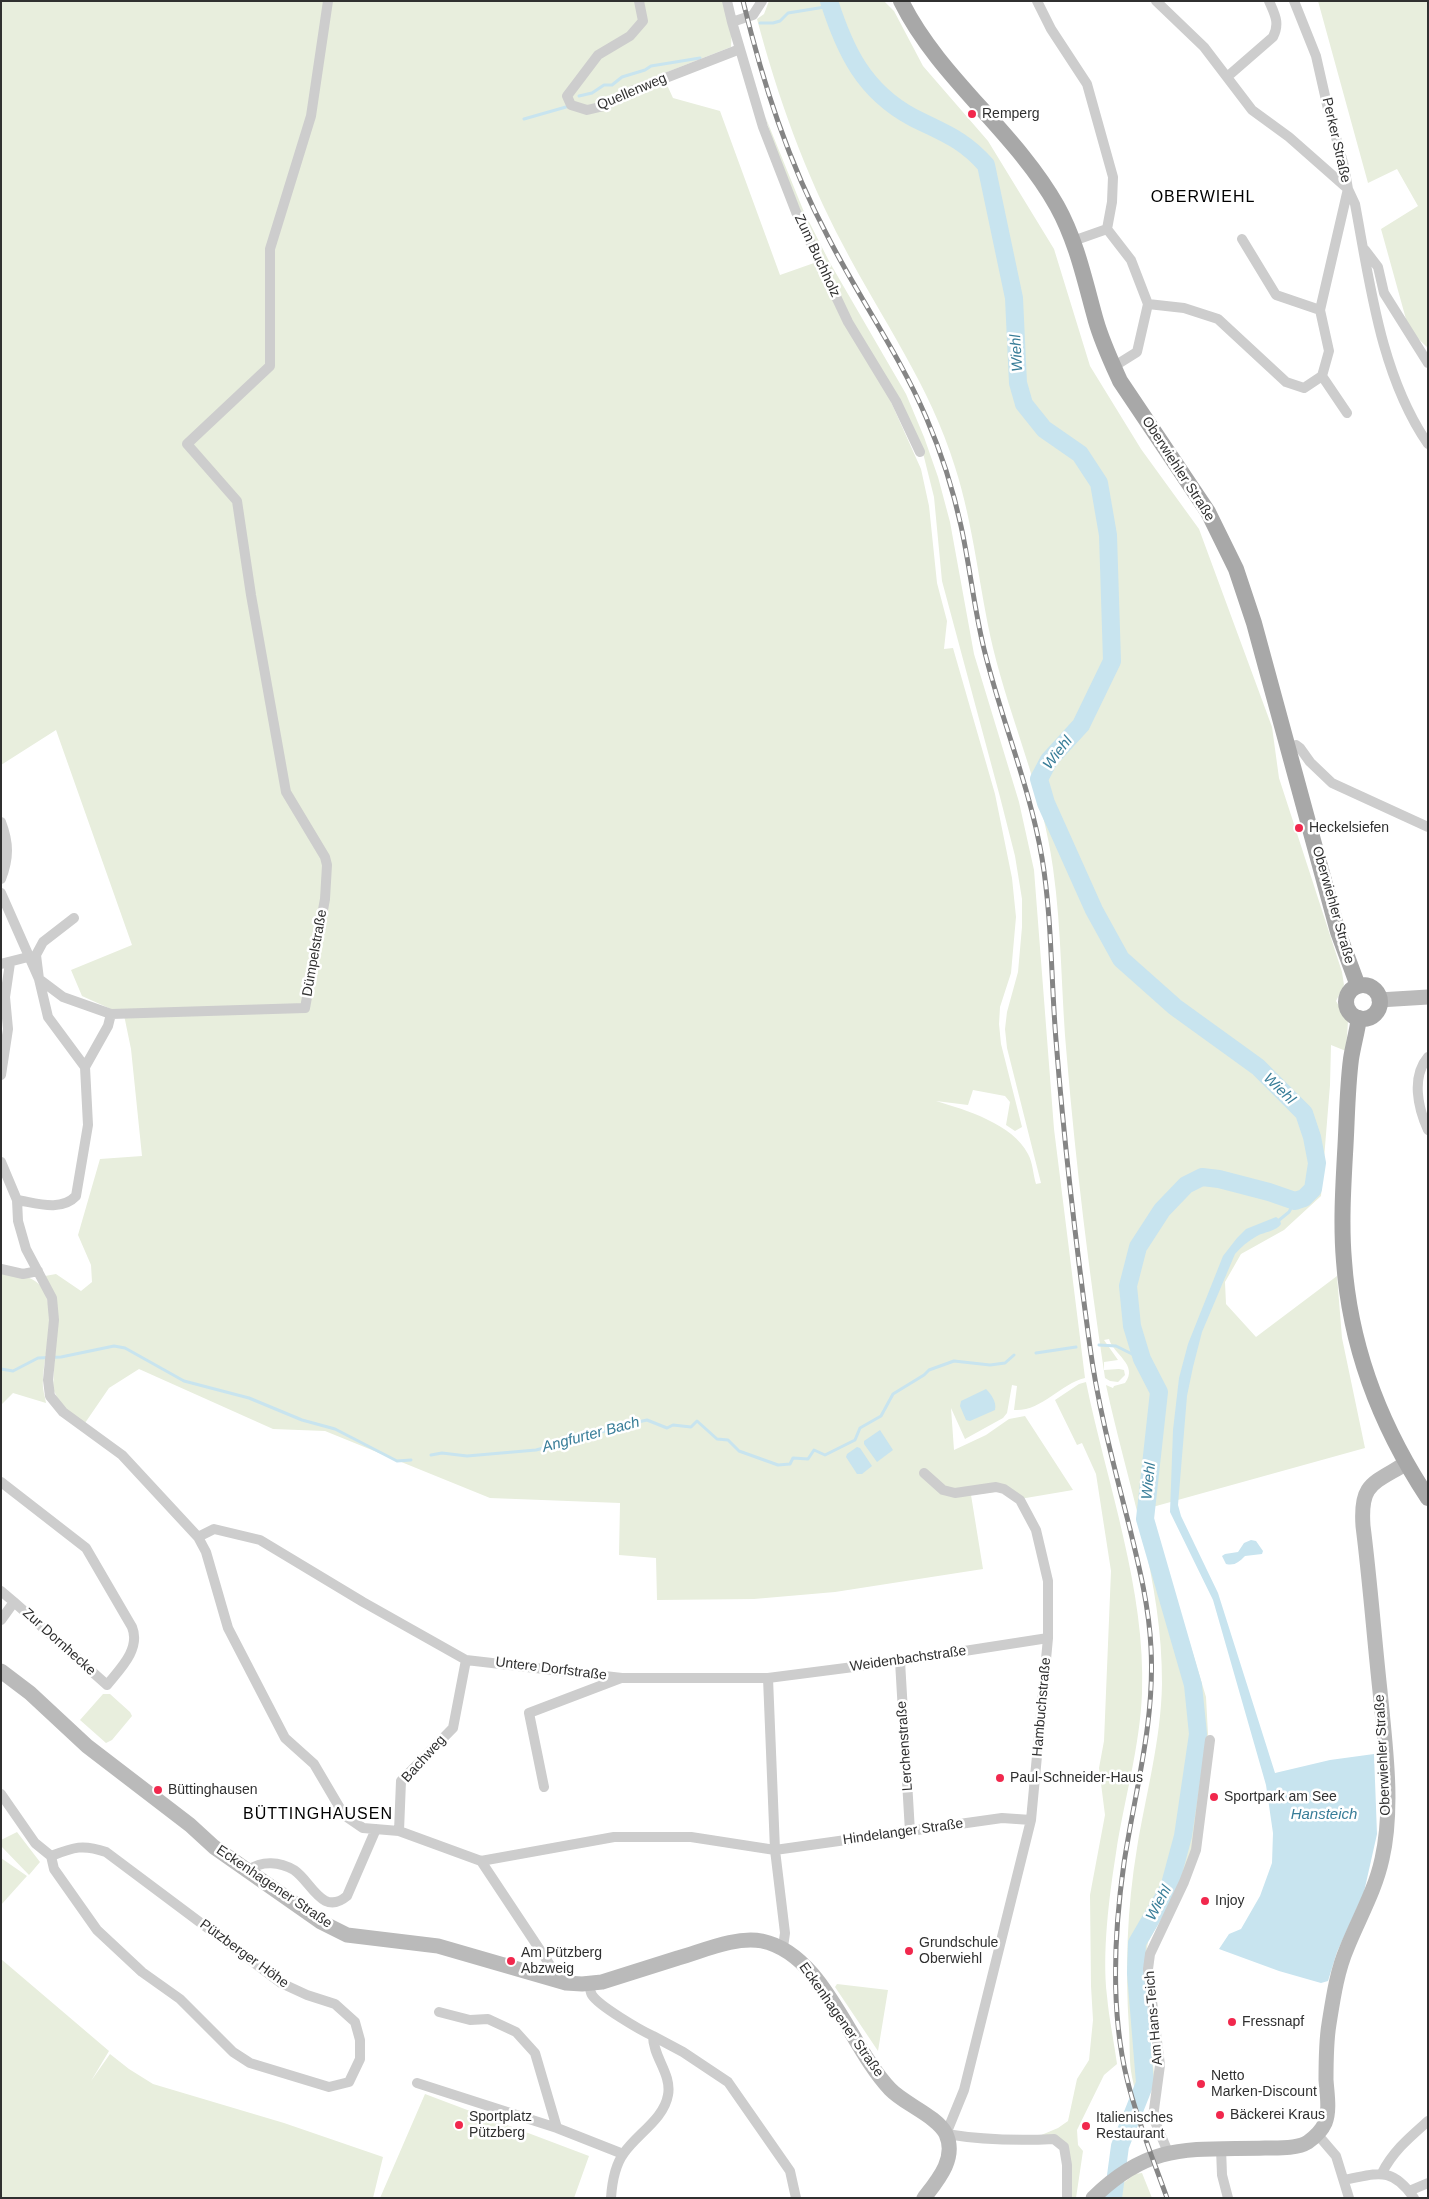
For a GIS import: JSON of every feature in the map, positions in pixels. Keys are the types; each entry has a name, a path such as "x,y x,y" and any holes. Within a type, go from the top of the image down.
{"main road":[{"name":"Oberwiehler Straße","path":"901,1 910,19 932,51 1034,172 1057,207 1073,241 1096,322 1113,367 1120,381 1200,498 1229,553 1254,623 1338,932 1358,986"},
{"path":"1358,986 1368,986 1373,989 1379,1000 1378,1009 1374,1014 1364,1019 1350,1013 1346,1003 1349,992 1358,986"},
{"path":"1379,1000 1428,997"},
{"path":"1359,1018 1351,1060 1343,1200 1344,1261 1351,1312 1361,1356 1378,1406 1405,1464 1428,1498"},
{"name":"Oberwiehler Straße","path":"1318,2135 1328,2113 1326,2077 1329,2026 1338,1978 1346,1950 1373,1890 1383,1858 1388,1812 1385,1742 1363,1526 1363,1499 1365,1492 1373,1484 1405,1464"},
{"name":"Eckenhagener Straße","path":"1,1671 30,1693 87,1746 190,1825 214,1847 321,1922 347,1935 438,1946 571,1984 602,1982 740,1941 761,1941 783,1947 804,1963 828,1997 875,2072 892,2090 939,2125 946,2134"},
{"path":"924,2198 940,2178 947,2164 950,2149 946,2134"},
{"path":"1097,2193 1128,2168 1152,2156 1198,2148 1297,2146 1305,2144 1318,2135"}],"street":[{"name":"Dümpelstraße","path":"39,978 63,996 111,1014 305,1008 325,899 327,865 325,857 286,792 251,595 238,501 187,444 270,366 270,249 311,116 328,1"},
{"name":"Quellenweg","path":"639,1 643,21 630,36 598,54 567,96 571,105 586,110 604,106 632,91 740,49"},
{"path":"727,1 740,49"},
{"path":"732,22 753,15 762,1"},
{"path":"1037,1 1051,29 1088,84 1113,176 1112,202 1107,229 1131,260 1148,304 1137,352 1113,367"},
{"path":"1156,1 1204,47 1252,110 1289,137 1348,189 1355,204 1376,319 1401,392 1416,426 1428,444"},
{"path":"1227,77 1273,37 1278,28 1278,21 1269,1"},
{"name":"Perker Straße","path":"1294,1 1316,56 1348,189 1320,310 1329,351 1322,376"},
{"name":"Zum Buchholz","path":"740,49 763,127 804,229 848,322 896,401 920,452"},
{"path":"1073,241 1107,229"},
{"path":"1242,239 1276,295 1320,310"},
{"path":"1363,247 1378,267 1384,293 1428,363"},
{"path":"1148,304 1184,308 1218,320 1286,382 1304,388 1322,376 1347,413"},
{"path":"1288,747 1296,745 1300,748 1310,762 1332,783 1428,827"},
{"path":"1,822 8,839 6,866 1,879"},
{"path":"1,893 28,958 39,978"},
{"path":"17,1200 56,1206 70,1203 76,1196 88,1125 84,1067 48,1017 36,955 43,942 74,918"},
{"path":"1,1075 8,1029 5,997 6,963 28,958"},
{"path":"84,1067 108,1026 111,1014"},
{"path":"1428,1058 1421,1065 1416,1089 1428,1130"},
{"path":"1,1162 17,1200 18,1221 26,1249 52,1298 54,1320 48,1380 50,1396 63,1412 122,1455 198,1537 206,1552 228,1628 285,1738 314,1764 344,1815 363,1828 399,1831 481,1860 550,1964 552,1979"},
{"path":"1,1269 22,1274 38,1271"},
{"name":"Hambuchstraße","path":"924,1473 943,1490 955,1493 996,1487 1004,1489 1020,1500 1036,1530 1048,1581 1048,1638 1031,1820 964,2090 946,2134"},
{"name":"Zur Dornhecke","path":"1,1482 86,1548 132,1627 135,1637 132,1650 107,1685 1,1592"},
{"name":"Untere Dorfstraße","path":"198,1537 214,1529 260,1540 371,1607 466,1660 622,1678 768,1678"},
{"name":"Zur Dornhecke","path":"1,1620 14,1602"},
{"name":"Weidenbachstraße","path":"768,1678 900,1661 1048,1638"},
{"name":"Bachweg","path":"399,1831 401,1781 453,1728 466,1660"},
{"name":"Lerchenstraße","path":"900,1661 910,1832"},
{"path":"544,1787 529,1713 622,1678"},
{"path":"768,1678 775,1850 785,1933 783,1947"},
{"name":"Am Hans-Teich","path":"1168,2152 1153,2117 1160,2065 1148,1969 1150,1954 1184,1882 1196,1850 1210,1740"},
{"name":"Pützberger Höhe","path":"1,1794 35,1843 51,1856 54,1869 97,1930 142,1972 180,1999 233,2052 250,2063 329,2087 349,2082 360,2059 360,2040 354,2022 335,2004 307,1995 282,1983 106,1852 90,1846 74,1847 51,1856"},
{"name":"Hindelanger Straße","path":"481,1860 614,1837 691,1837 775,1850 1002,1818 1031,1820"},
{"path":"249,1870 256,1865 275,1864 294,1870 321,1899 330,1902 341,1901 347,1896 376,1829"},
{"path":"589,1983 591,1994 597,2001 640,2030 683,2052 728,2082 790,2171 796,2198"},
{"path":"438,2012 470,2020 488,2019 516,2032 534,2053 557,2128"},
{"path":"611,2198 612,2182 623,2154 662,2110 668,2095 668,2079 653,2047 653,2036"},
{"path":"417,2083 557,2128 623,2154"},
{"path":"1382,2173 1388,2160 1400,2146 1428,2121"},
{"path":"946,2134 999,2140 1054,2139 1064,2147 1067,2165 1067,2198"},
{"path":"1318,2135 1336,2156 1349,2198"},
{"path":"1222,2148 1222,2175 1228,2198"},
{"path":"1344,2180 1382,2173 1397,2179 1412,2194 1428,2183"}],"green space":[{"path":"1,1 724,1 732,29 731,47 662,74 673,98 720,111 780,275 814,263 883,384 921,469 929,506 937,583 947,621 944,649 953,648 995,794 1012,878 1016,917 1011,973 1000,1007 999,1024 1001,1044 1022,1127 1015,1131 1006,1125 1010,1102 1005,1096 973,1090 968,1105 936,1101 988,1120 1012,1134 1028,1154 1036,1184 1041,1183 1007,1048 1005,1029 1007,1012 1018,972 1022,927 1022,899 1015,856 942,581 934,497 923,453 851,323 781,167 765,116 804,212 830,263 906,394 924,437 938,477 950,522 974,654 1019,802 1034,870 1054,1129 1085,1378 1067,1386 1033,1407 1014,1410 1017,1386 1012,1385 1007,1413 1003,1418 965,1439 951,1408 954,1450 986,1435 1009,1419 1025,1416 1073,1490 1014,1500 1002,1491 971,1495 983,1569 835,1592 754,1599 657,1600 656,1558 619,1555 620,1503 490,1498 325,1431 273,1429 139,1369 109,1388 85,1423 63,1409 53,1389 56,1327 45,1276 56,1274 81,1291 92,1282 91,1265 78,1235 100,1159 142,1156 131,1049 124,1015 82,996 71,970 132,945 56,730 1,765"},
{"path":"769,1 884,1 894,11 923,66 988,141 1054,249 1090,366 1141,449 1199,529 1272,727 1279,778 1342,972 1344,985 1336,1001 1348,1021 1346,1051 1331,1045 1330,1085 1321,1196 1284,1230 1241,1254 1225,1282 1226,1304 1256,1337 1337,1276 1342,1338 1365,1448 1149,1508 1206,1697 1208,1734 1197,1825 1189,1860 1169,1904 1148,1942 1143,1975 1155,2081 1141,2110 1130,2065 1127,1983 1128,1938 1134,1871 1159,1726 1162,1684 1161,1646 1150,1570 1106,1385 1113,1388 1125,1383 1129,1371 1124,1360 1109,1339 1104,1340 1118,1360 1104,1362 1104,1370 1124,1370 1125,1375 1118,1382 1105,1378 1074,1139 1053,868 1042,812 993,648 972,534 955,467 945,437 919,380 843,245 805,163 783,106 757,19 764,14"},
{"path":"1318,1 1428,1 1428,348 1409,330 1381,229 1418,206 1397,169 1368,183"},
{"path":"1,1272 32,1279 43,1289 47,1300 49,1327 43,1383 46,1403 13,1393 1,1405"},
{"path":"1086,1382 1132,1576 1142,1654 1142,1693 1135,1753 1119,1833 1107,1925 1106,1979 1117,2064 1104,2075 1077,2130 1078,2145 1083,2151 1076,2198 1069,2198 1065,2148 1039,2136 1058,2128 1068,2121 1077,2079 1089,2060 1093,2020 1090,1895 1105,1815 1099,1768 1104,1741 1111,1571 1096,1474 1082,1443 1077,1445 1055,1400 1079,1384"},
{"path":"103,1694 110,1694 132,1716 112,1740 106,1743 80,1720"},
{"path":"17,1832 40,1862 29,1875 1,1846 1,1840"},
{"path":"1,1858 27,1876 1,1905"},
{"path":"1,1959 109,2051 91,2081 110,2054 153,2084 284,2123 383,2157 373,2198 1,2198"},
{"path":"837,1984 888,1990 878,2051 835,1987"},
{"name":"Sportplatz Pützberg","path":"425,2094 589,2156 574,2198 380,2198"},
{"path":"1142,2173 1152,2198 1104,2198 1135,2174"}],"water":[{"name":"Hansteich","path":"1276,1217 1280,1220 1281,1224 1279,1226 1254,1238 1235,1254 1202,1332 1187,1396 1178,1505 1181,1516 1218,1593 1275,1773 1330,1760 1374,1754 1377,1834 1364,1892 1337,1952 1328,1981 1321,1983 1279,1971 1219,1949 1229,1934 1241,1929 1260,1896 1272,1863 1273,1833 1266,1785 1213,1600 1170,1512 1173,1430 1179,1378 1188,1344 1223,1256 1246,1229"},
{"path":"986,1389 992,1396 995,1410 970,1421 966,1420 960,1406 961,1401"},
{"path":"880,1430 893,1450 877,1462 864,1444 864,1441"},
{"path":"857,1447 860,1448 872,1466 862,1474 857,1474 846,1457 847,1454"},
{"path":"1251,1540 1256,1541 1263,1551 1262,1554 1245,1556 1237,1563 1226,1564 1222,1556 1238,1552 1244,1543"}],"waterway":[{"name":"Wiehl","path":"829,1 850,53 869,82 881,95 895,107 960,142 986,165 1014,298 1018,383 1024,404 1044,429 1080,454 1099,483 1108,535 1112,661 1081,725 1049,760 1039,779 1046,803 1094,910 1121,959 1175,1007 1258,1067 1304,1113 1312,1137 1317,1163 1313,1189 1304,1198 1295,1201 1219,1179 1202,1177 1186,1185 1162,1210 1138,1247 1128,1286 1132,1326 1142,1359 1159,1392 1145,1519 1193,1685 1198,1734 1183,1836 1169,1888 1137,1943 1136,1973 1145,2083 1120,2146 1113,2198"},
{"path":"760,23 780,21 788,13 831,6"},
{"path":"579,96 592,93 604,85 612,85 622,77 645,70 651,66 700,58"},
{"path":"524,119 566,107"},
{"path":"1278,1221 1289,1212 1295,1201"},
{"name":"Angfurter Bach","path":"1099,1345 1116,1346 1142,1359"},
{"name":"Angfurter Bach","path":"1,1369 13,1371 38,1358 61,1357 114,1346 125,1348 184,1381 249,1398 302,1420 335,1429 397,1461 411,1460"},
{"name":"Angfurter Bach","path":"1036,1353 1076,1347"},
{"name":"Angfurter Bach","path":"431,1455 442,1453 467,1456 536,1450 647,1420 667,1428 673,1425 691,1427 697,1421 717,1439 728,1440 739,1451 778,1465 790,1464 793,1458 808,1459 814,1450 825,1455 855,1440 860,1428 881,1416 893,1394 929,1370 954,1361 990,1365 1005,1363 1014,1355"}],"railway":[{"path":"743,1 768,92 801,180 840,260 904,371 942,457 961,526 984,649 1037,832 1048,903 1054,1017 1063,1117 1075,1232 1093,1369 1112,1459 1140,1571 1150,1632 1150,1703 1143,1756 1124,1863 1118,1916 1115,1971 1118,2026 1127,2079 1140,2124 1167,2198"}],"place":[{"name":"Remperg","path":"972,114"},
{"name":"Heckelsiefen","path":"1299,828"},
{"name":"Paul-Schneider-Haus","path":"1000,1778"},
{"name":"Büttinghausen","path":"158,1790"},
{"name":"Sportpark am See","path":"1214,1797"},
{"name":"Injoy","path":"1205,1901"},
{"name":"Grundschule Oberwiehl","path":"909,1951"},
{"name":"Am Pützberg Abzweig","path":"511,1961"},
{"name":"Fressnapf","path":"1232,2022"},
{"name":"Netto Marken-Discount","path":"1201,2084"},
{"name":"Bäckerei Kraus","path":"1220,2115"},
{"name":"Sportplatz Pützberg","path":"459,2125"},
{"name":"Italienisches Restaurant","path":"1086,2126"}],"district":[{"name":"OBERWIEHL","path":"1203,198"},
{"name":"BÜTTINGHAUSEN","path":"318,1815"}]}
